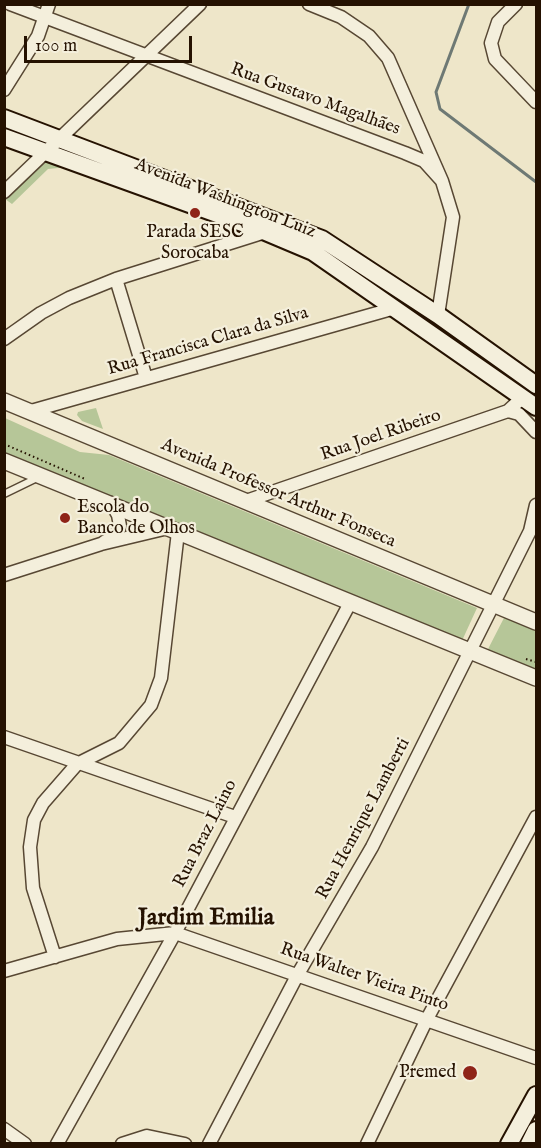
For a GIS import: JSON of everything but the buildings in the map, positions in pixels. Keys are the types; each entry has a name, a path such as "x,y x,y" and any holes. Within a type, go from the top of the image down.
{"main road":[{"name":"Avenida Washington Luiz","path":"4,118 321,239 438,315 537,385"},
{"name":"Avenida Washington Luiz","path":"4,137 265,232 313,252 530,402"},
{"path":"509,1143 537,1095"},
{"path":"529,1143 537,1130"}],"street":[{"name":"Rua Gustavo Magalhães","path":"10,4 405,153 424,161 442,180"},
{"path":"4,90 38,36 48,4"},
{"path":"4,192 200,4"},
{"path":"309,4 341,17 369,36 388,58 442,180 453,217 438,315"},
{"path":"516,4 498,22 491,42 495,59 537,102"},
{"name":"Rua Gustavo Magalhães","path":"405,153 418,151 422,147 422,134"},
{"path":"4,339 41,313 69,298 116,279 265,232"},
{"path":"116,279 147,378"},
{"name":"Rua Francisca Clara da Silva","path":"31,411 395,308"},
{"name":"Avenida Professor Arthur Fonseca","path":"4,401 537,622"},
{"name":"Rua Joel Ribeiro","path":"246,501 530,402"},
{"path":"4,407 31,411"},
{"path":"508,411 519,414 537,432"},
{"path":"4,460 537,678"},
{"path":"101,544 113,537 120,526 118,515 111,503"},
{"name":"Rua Henrique Lamberti","path":"209,1143 298,974 372,847 530,531 537,505"},
{"path":"5,578 101,544 173,530"},
{"path":"55,957 33,888 30,847 34,820 43,803 77,764 119,743 151,705 161,678 173,530"},
{"name":"Rua Braz Laino","path":"57,1143 176,933 235,817 350,603"},
{"path":"4,737 235,817"},
{"path":"367,1143 427,1019 537,817"},
{"name":"Rua Walter Vieira Pinto","path":"4,971 117,939 176,933 537,1058"},
{"path":"4,1129 25,1143"},
{"path":"122,1143 147,1136 185,1143"}],"lane":[{"path":"4,494 42,476"}],"green space":[{"path":"47,160 68,167 48,169 12,204 5,199"},
{"path":"96,408 103,429 82,421 77,415 78,412"},
{"path":"5,418 80,452 109,455 477,608 460,645 5,453"},
{"path":"505,616 536,630 536,671 487,651"}],"waterway":[{"path":"469,4 436,92 440,109 536,182"}],"place":[{"name":"Parada SESC Sorocaba","path":"195,213"},
{"name":"Escola do Banco de Olhos","path":"65,518"},
{"name":"Premed","path":"470,1073"}],"district":[{"name":"Jardim Emilia","path":"206,919"}]}
